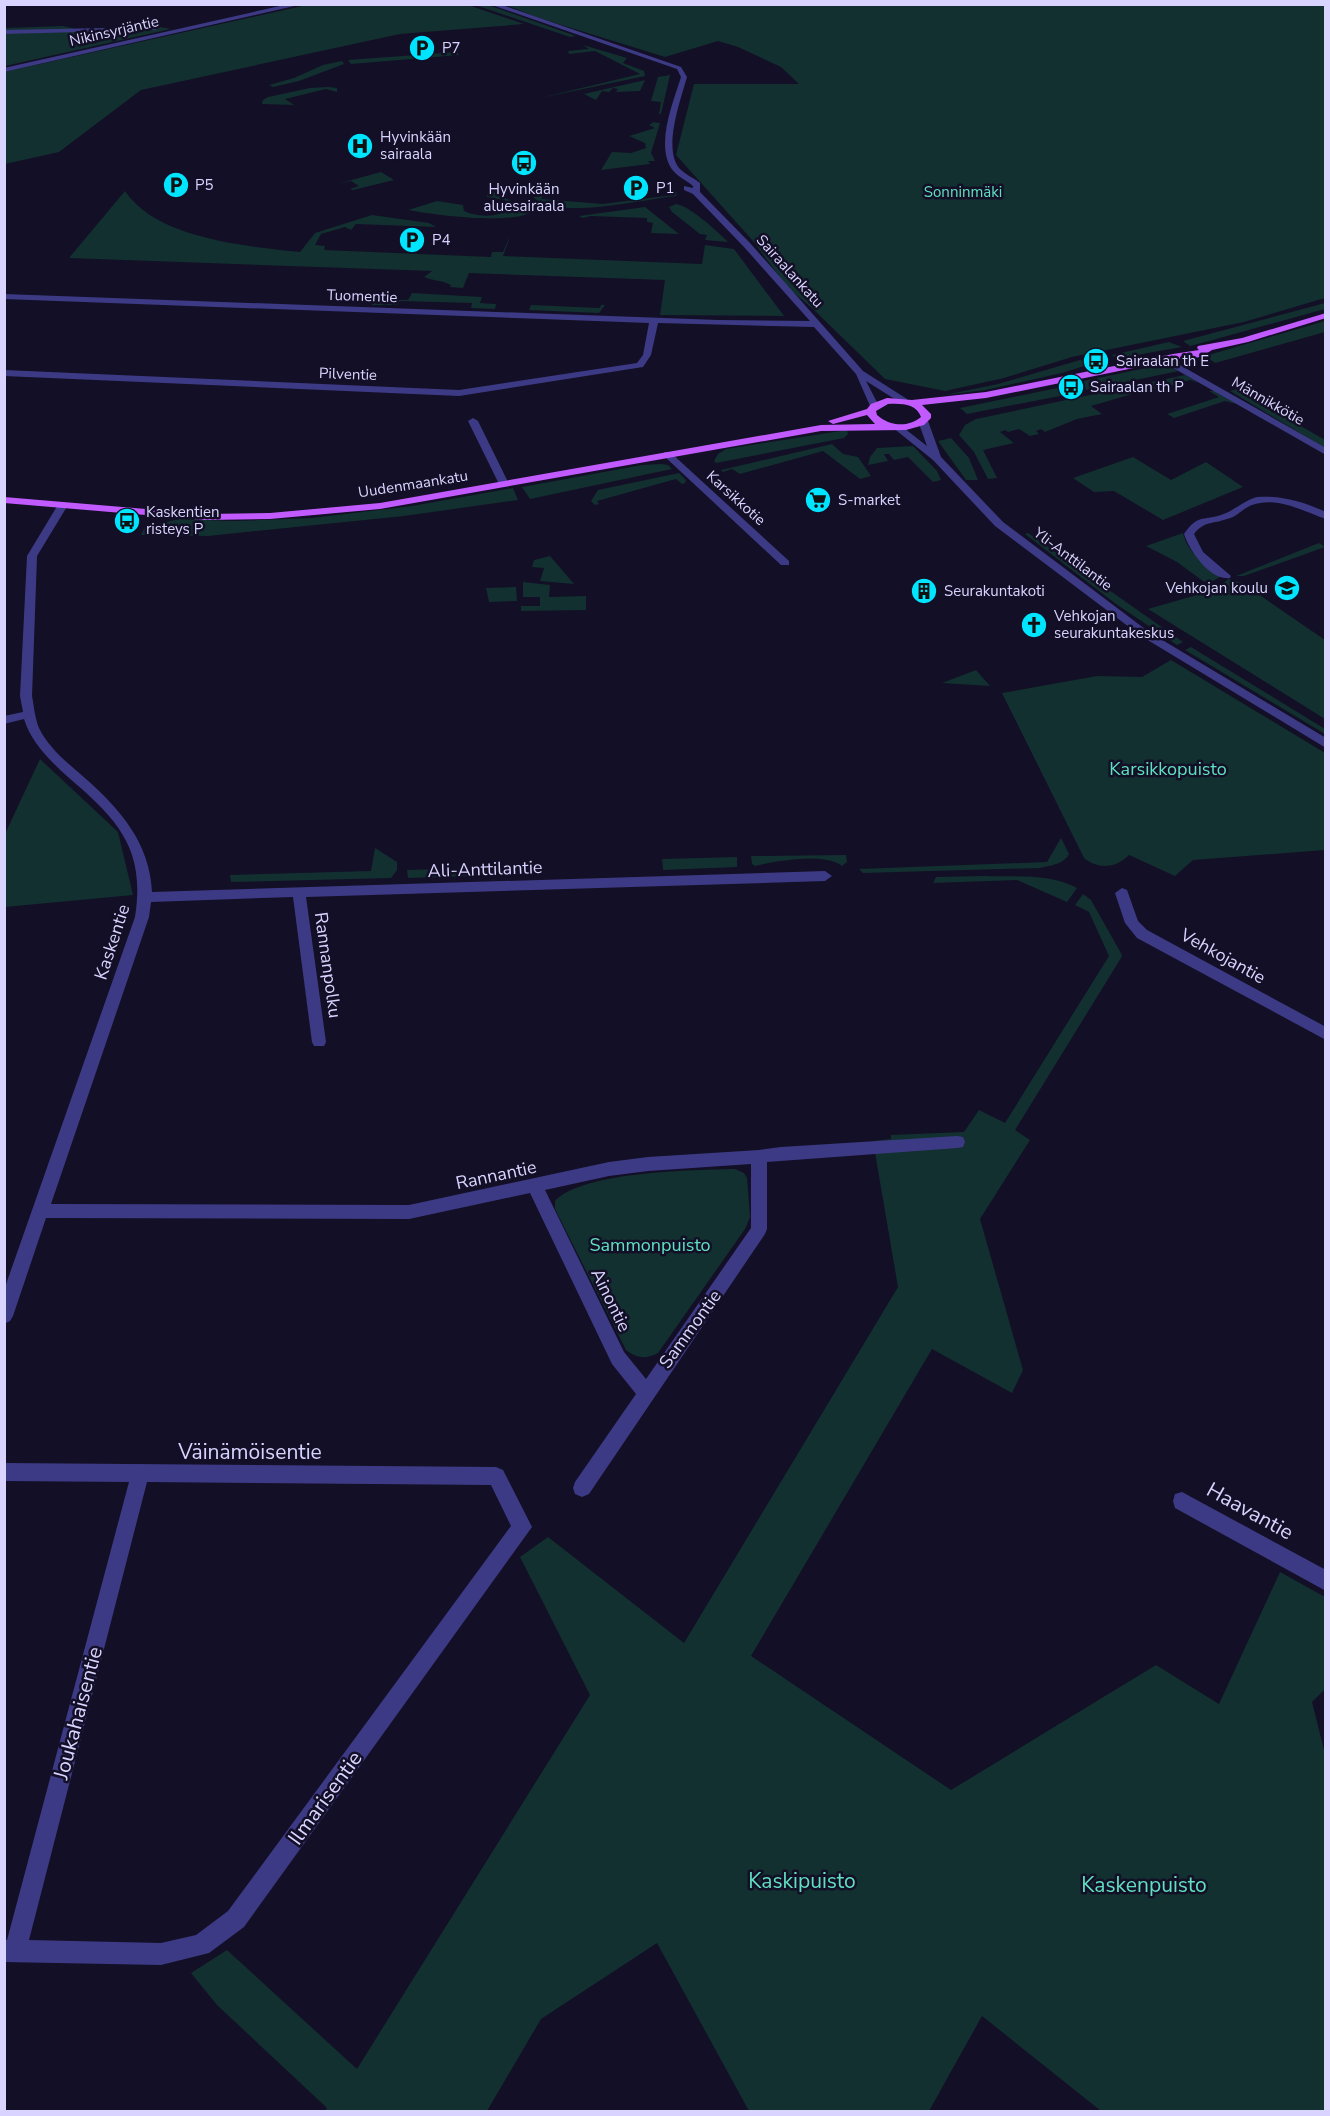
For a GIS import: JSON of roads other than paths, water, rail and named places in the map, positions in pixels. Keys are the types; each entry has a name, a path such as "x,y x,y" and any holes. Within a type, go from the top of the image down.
{"main road":[{"path":"908,402 986,395 1168,358 1198,355 1209,348 1326,315"},
{"path":"908,402 924,410 925,420 986,395"},
{"name":"Uudenmaankatu","path":"821,428 832,421 873,409 887,401 908,402"},
{"path":"873,409 875,420 893,427"},
{"name":"Uudenmaankatu","path":"4,500 205,517 270,516 380,506 821,428 912,426 925,420"}],"street":[{"name":"Nikinsyrjäntie","path":"4,70 300,4"},
{"name":"Sairaalankatu","path":"492,4 679,68 684,77 670,135 669,152 681,175 680,180 685,187 698,195 860,374 908,402"},
{"path":"4,32 189,27"},
{"name":"Tuomentie","path":"4,296 718,323 817,324"},
{"name":"Pilventie","path":"4,373 459,393 640,364 647,355 654,320"},
{"name":"Tuomentie","path":"718,323 735,327 825,333"},
{"name":"Männikkötie","path":"1168,358 1326,452"},
{"name":"Sairaalankatu","path":"860,374 873,409"},
{"name":"Yli-Anttilantie","path":"925,420 936,458"},
{"path":"473,421 504,484"},
{"name":"Yli-Anttilantie","path":"893,427 936,458 999,524 1145,634 1326,744"},
{"name":"Karsikkotie","path":"668,454 784,563"},
{"path":"1226,576 1204,561 1193,549 1190,534 1197,522 1207,518 1223,518 1241,506 1265,500 1302,507 1326,516"},
{"name":"Kaskentie","path":"4,1316 142,917 146,897 143,867 132,835 104,802 62,766 46,748 34,729 29,714 26,696 33,556 44,533 63,505"},
{"path":"4,720 29,714"},
{"name":"Ali-Anttilantie","path":"146,897 825,876"},
{"name":"Rannanpolku","path":"298,893 319,1042"},
{"name":"Vehkojantie","path":"1122,893 1132,923 1142,934 1326,1034"},
{"name":"Rannantie","path":"42,1211 401,1212 435,1208 609,1169 759,1157 781,1153 957,1142"},
{"name":"Sammontie","path":"582,1488 759,1229 759,1157"},
{"name":"Ainontie","path":"536,1187 618,1358 646,1392"},
{"name":"Väinämöisentie","path":"4,1472 141,1475 496,1476"},
{"name":"Joukahaisentie","path":"10,1951 141,1475"},
{"name":"Ilmarisentie","path":"10,1951 161,1954 201,1945 236,1919 522,1527 496,1476"},
{"name":"Haavantie","path":"1182,1501 1326,1581"}],"place":[{"name":"P7","path":"422,48"},
{"name":"Hyvinkään sairaala","path":"360,146"},
{"name":"Hyvinkään aluesairaala","path":"524,163"},
{"name":"P5","path":"176,185"},
{"name":"P1","path":"636,188"},
{"name":"P4","path":"412,240"},
{"name":"Sairaalan th E","path":"1096,361"},
{"name":"Sairaalan th P","path":"1071,387"},
{"name":"S-market","path":"818,500"},
{"name":"Kaskentien risteys P","path":"127,521"},
{"name":"Vehkojan koulu","path":"1287,588"},
{"name":"Seurakuntakoti","path":"924,591"},
{"name":"Vehkojan seurakuntakeskus","path":"1034,625"}],"park label":[{"name":"Sonninmäki","path":"963,192"},
{"name":"Karsikkopuisto","path":"1168,769"},
{"name":"Sammonpuisto","path":"650,1245"},
{"name":"Kaskipuisto","path":"802,1881"},
{"name":"Kaskenpuisto","path":"1144,1885"}]}
